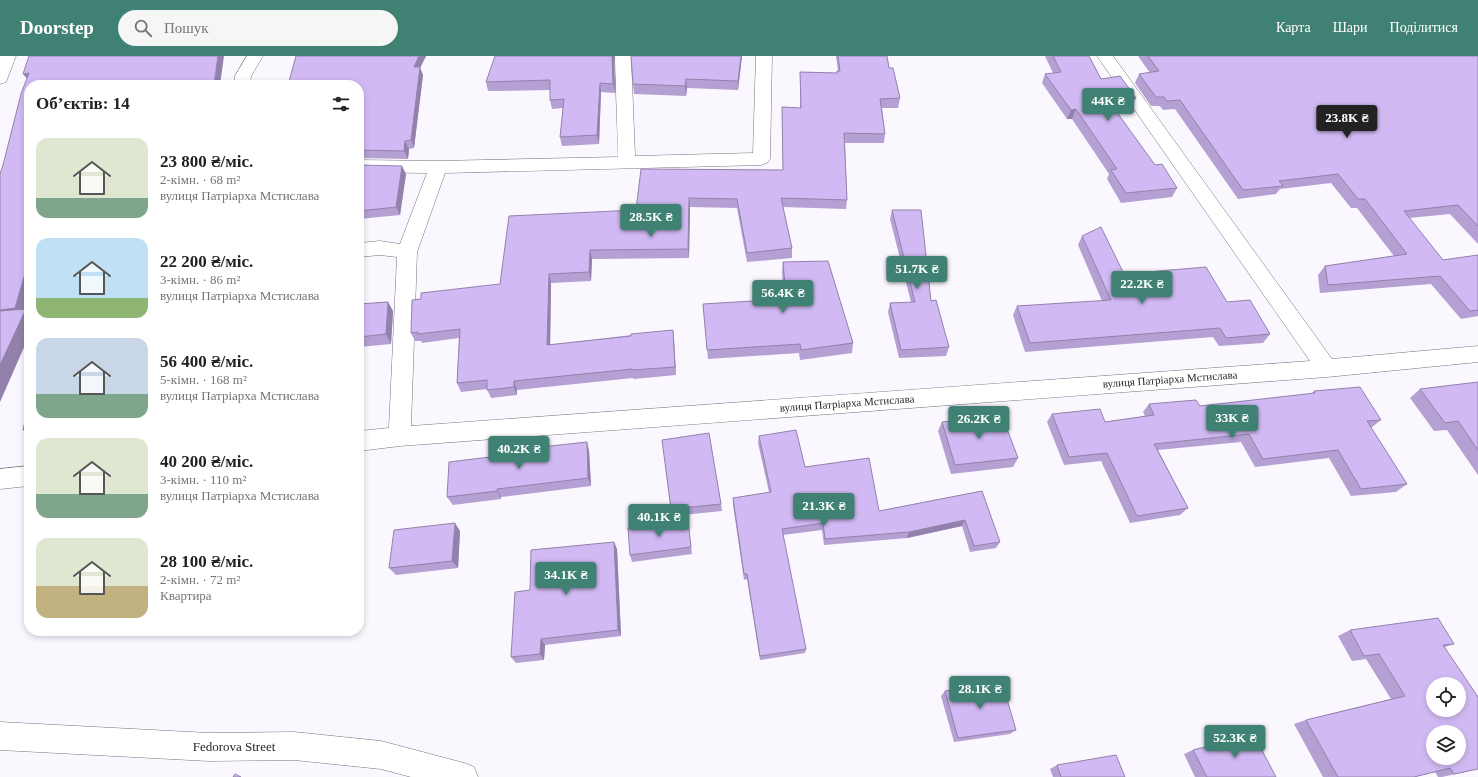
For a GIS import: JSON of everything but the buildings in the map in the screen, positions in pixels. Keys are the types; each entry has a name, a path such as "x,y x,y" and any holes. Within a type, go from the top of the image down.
{"street":[{"path":"0,79 8,56"},
{"path":"243,80 243,76 255,56"},
{"path":"623,56 627,162"},
{"path":"364,166 438,167 761,159 764,56"},
{"path":"1104,56 1327,368"},
{"path":"400,436 407,252 438,167"},
{"path":"364,250 380,248 407,252"},
{"name":"вулиця Патріарха Мстислава","path":"364,440 400,436 1327,368 1478,354"},
{"path":"1,483 24,477"},
{"name":"Fedorova Street","path":"0,736 209,747 294,746 381,755 464,777"}]}
